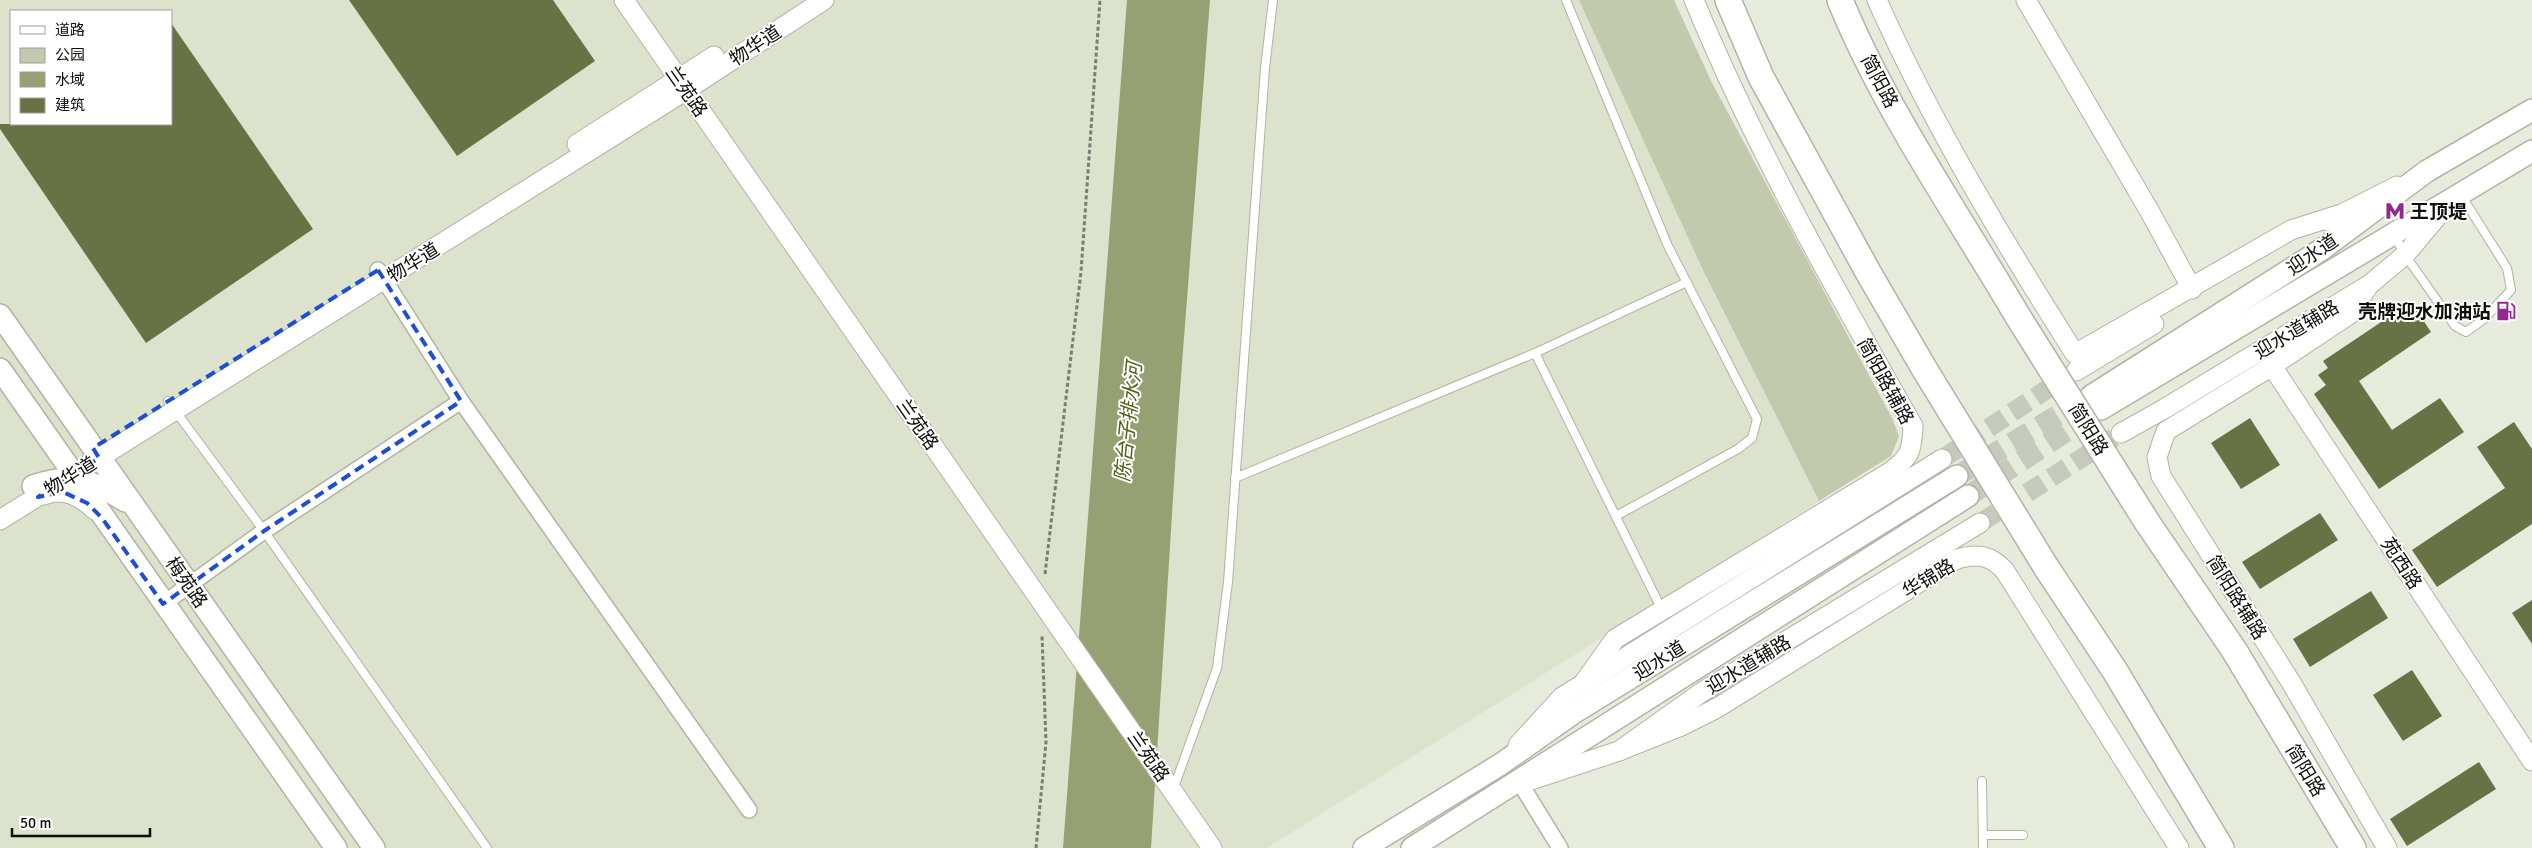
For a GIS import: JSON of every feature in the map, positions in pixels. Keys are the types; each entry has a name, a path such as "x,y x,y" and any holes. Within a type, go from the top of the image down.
{"highway":[{"path":"1728,0 1761,77 1924,370 2046,567 2115,671 2221,848"},
{"name":"简阳路","path":"1840,0 1852,28 1903,125 2017,315 2147,522 2234,650 2353,848"}],"main road":[{"name":"迎水道","path":"2532,110 2427,171 2321,250 2096,403 2394,235 2532,152"},
{"name":"梅苑路","path":"0,315 374,848"},
{"name":"梅苑路","path":"0,369 58,476 102,518 336,848"},
{"path":"60,401 66,431 58,476 103,488 135,508"},
{"name":"迎水道","path":"1364,848 1501,764 1575,712 1957,476"},
{"name":"迎水道","path":"1412,848 1968,496"}],"street":[{"name":"兰苑路","path":"614,0 679,86"},
{"name":"兰苑路","path":"624,0 679,86 1041,608 1167,788 1212,848"},
{"name":"物华道","path":"679,86 804,0"},
{"name":"物华道","path":"0,506 58,476 96,453 679,86 824,0"},
{"name":"简阳路辅路","path":"1582,685 1615,640 1890,472 1907,460 1912,446 1913,426 1832,285 1766,160 1733,92 1694,0"},
{"path":"1877,0 1936,120 2075,363"},
{"path":"2026,0 2150,212 2192,289"},
{"path":"2075,363 2338,215 2427,171"},
{"name":"迎水道辅路","path":"2121,432 2164,409 2369,285 2405,255 2456,198"},
{"path":"2075,363 2192,289 2291,230 2338,215"},
{"path":"381,275 461,401 749,810"},
{"name":"简阳路辅路","path":"2369,285 2350,314 2272,366 2166,431 2157,457 2162,476 2292,684 2388,848"},
{"name":"苑西路","path":"2272,366 2532,760"},
{"path":"163,604 264,531 461,401"},
{"path":"1501,764 1562,697 1942,460"},
{"name":"物华道","path":"0,520 58,476"},
{"path":"58,476 55,492 71,493 87,503 102,518"},
{"name":"迎水道辅路","path":"1514,785 1619,751 1702,692 1980,523"},
{"name":"华锦路","path":"1619,751 1679,727 1716,708 1957,559 1977,555 1987,557 2005,571 2179,848"},
{"path":"1514,785 1560,848"},
{"name":"兰苑路","path":"1167,788 1200,848"}],"lane":[{"path":"1167,788 1217,668 1228,582 1265,68 1273,0"},
{"path":"1566,0 1668,246 1757,419 1752,438 1738,449 1616,516"},
{"path":"2394,235 2405,255 2455,326 2466,332 2491,312 2511,290 2507,268 2456,198"},
{"path":"1235,478 1535,353 1687,282"},
{"path":"1535,353 1662,610"},
{"path":"171,405 264,531 487,848"},
{"path":"1982,781 1983,848"},
{"path":"1982,835 2023,835"}],"path":[{"path":"1036,848 1046,742 1041,608 1081,272 1100,0"}],"highlighted area":[{"path":"378,270 461,401 264,531 163,604 102,518 87,503 63,492 38,497 99,458 93,448"}],"shaded area":[{"path":"0,0 1586,0 1819,501 1267,848 0,848"}],"green space":[{"path":"1579,0 1674,0 1711,81 1892,418 1899,436 1891,456 1819,501 1703,270"}],"water":[{"name":"陈台子排水河","path":"1127,0 1210,0 1179,403 1151,848 1063,848"}],"building":[{"path":"349,0 553,0 595,61 457,156"},
{"path":"172,24 313,229 146,343 0,129 0,124 172,125"},
{"path":"2411,302 2431,332 2359,381 2392,430 2440,398 2464,432 2379,489 2314,394 2326,385 2318,375 2328,368 2323,361"},
{"path":"2250,418 2280,465 2241,489 2211,443"},
{"path":"2514,422 2532,449 2532,524 2437,587 2412,550 2505,488 2477,447"},
{"path":"2320,513 2338,540 2260,589 2242,562"},
{"path":"2371,591 2388,618 2310,667 2293,639"},
{"path":"2532,600 2532,644 2512,613"},
{"path":"2412,670 2442,716 2403,741 2373,695"},
{"path":"2479,762 2496,789 2407,846 2390,819"}],"tunnel":[{"path":"1942,459 2070,374"},
{"path":"1957,476 2088,397"},
{"path":"1968,496 2096,412"},
{"path":"1980,523 2121,433"}],"place":[{"name":"王顶堤","path":"2395,211"},
{"name":"壳牌迎水加油站","path":"2506,311"}]}
